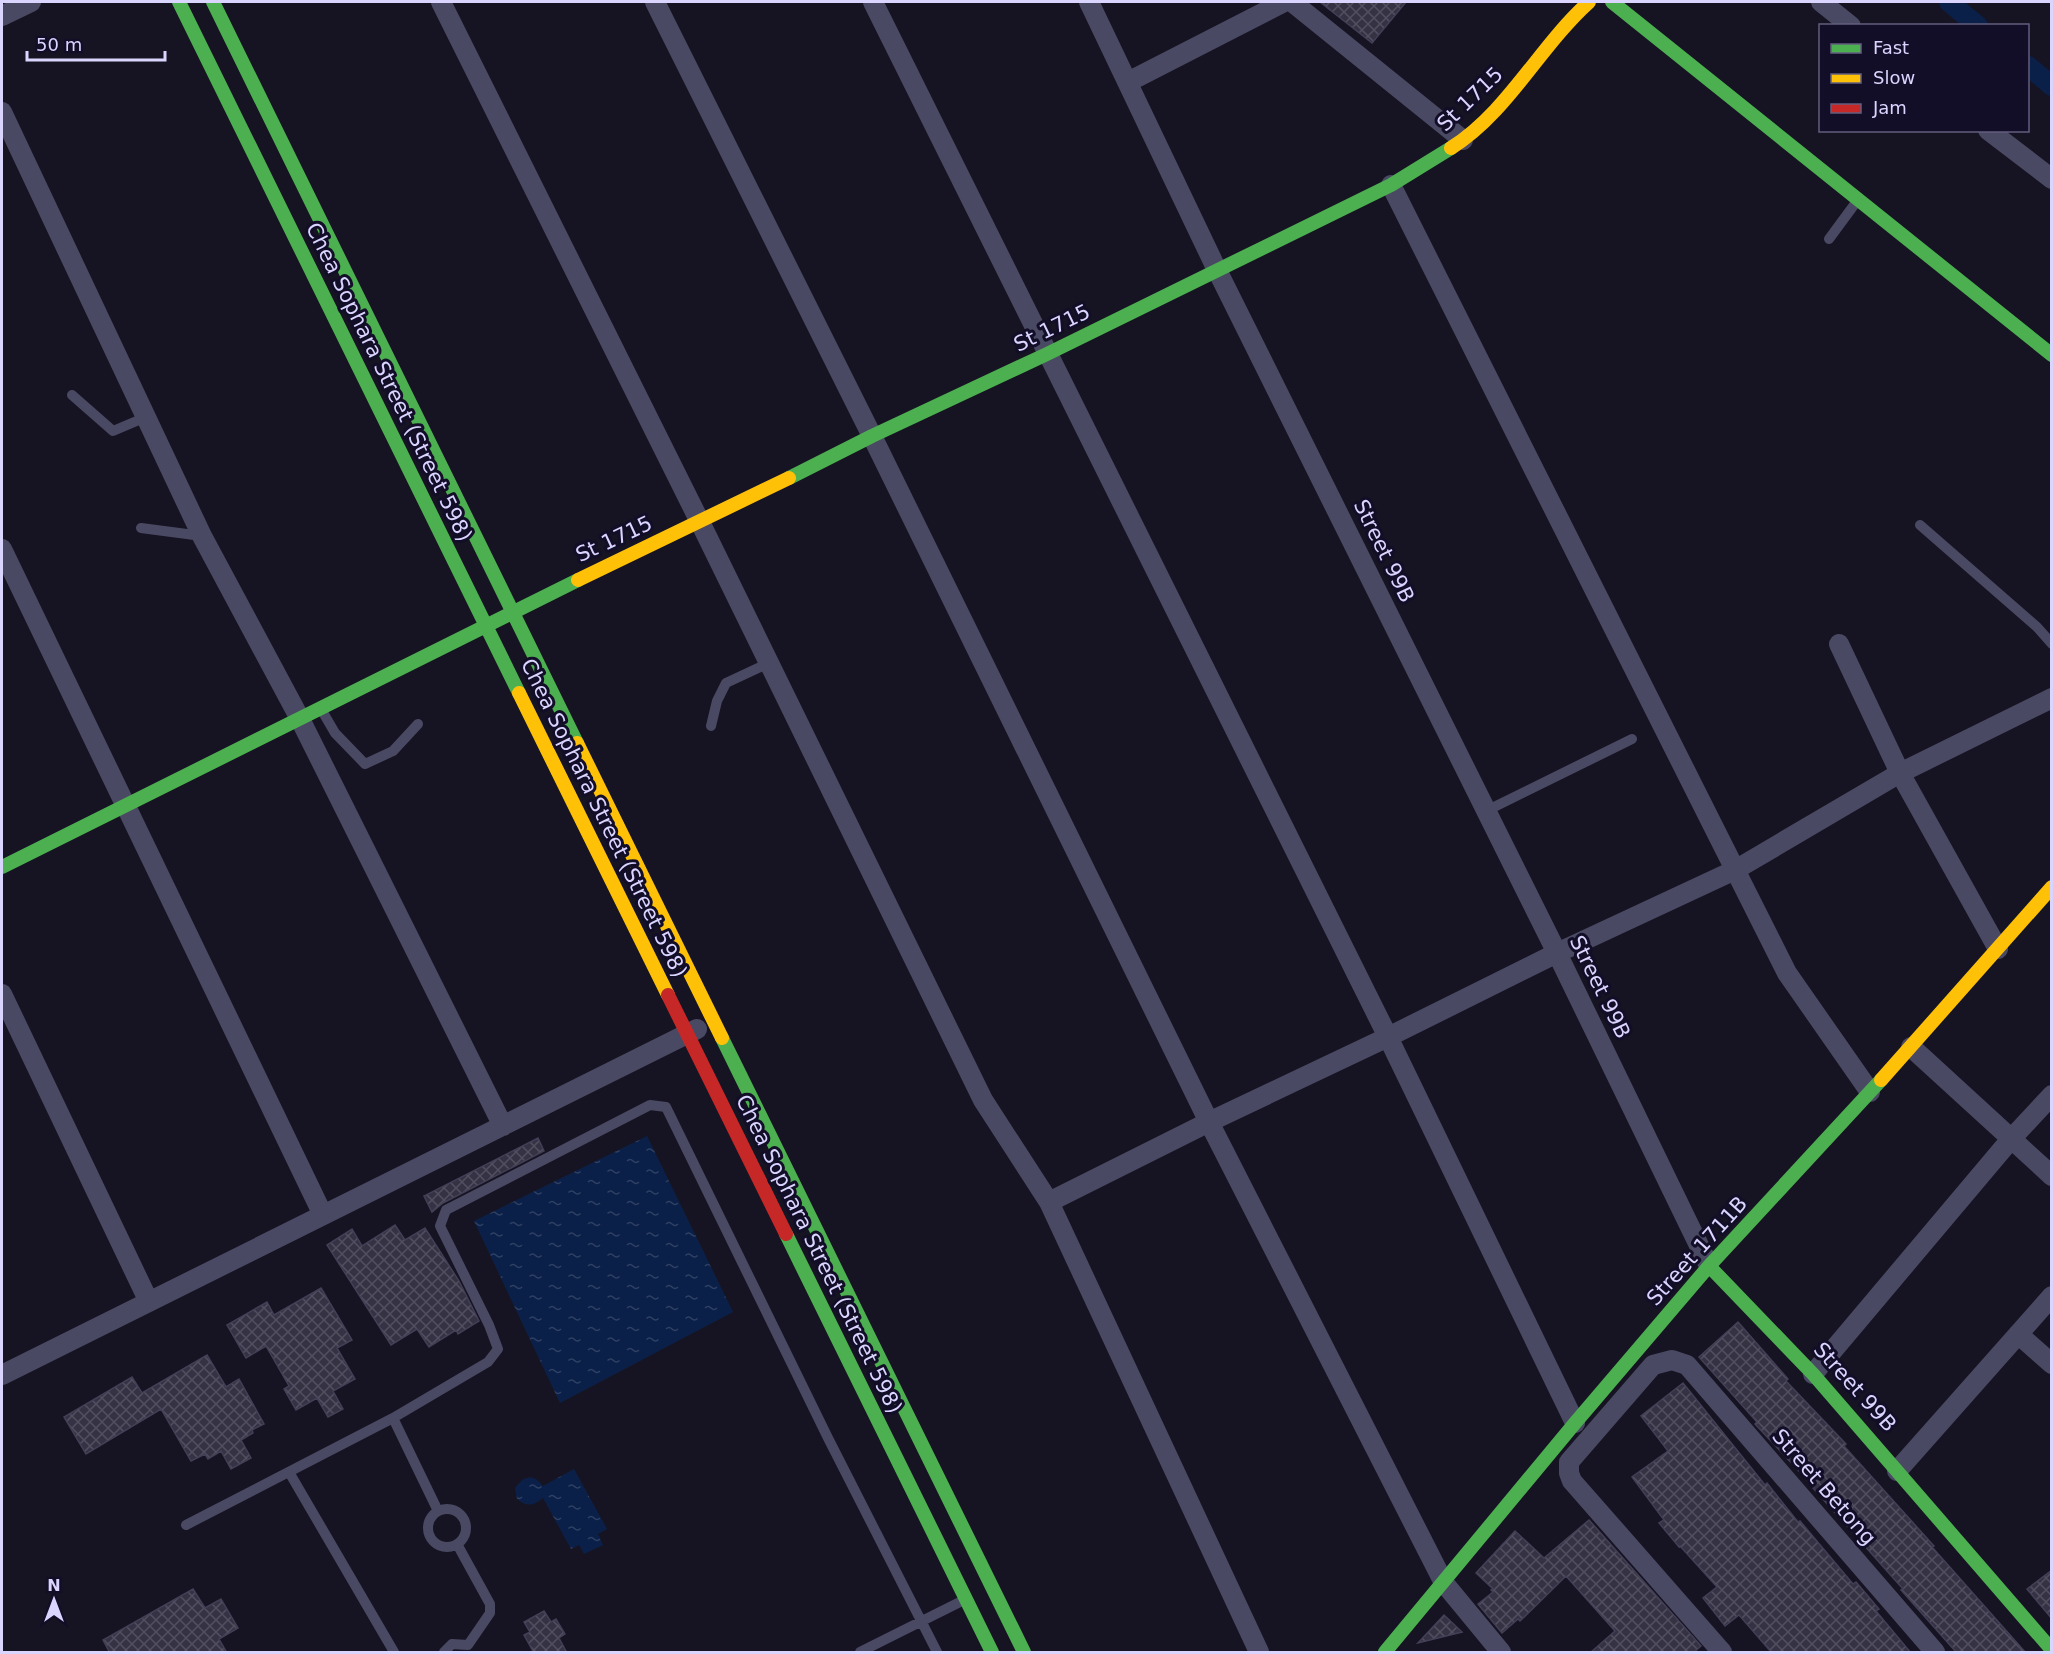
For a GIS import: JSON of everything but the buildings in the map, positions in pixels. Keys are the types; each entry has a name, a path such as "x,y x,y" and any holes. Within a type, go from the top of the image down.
{"street":[{"path":"2,16 31,2"},
{"name":"Chea Sophara Street (Street 598)","path":"179,2 687,1034 978,1593 1024,1653"},
{"name":"Chea Sophara Street (Street 598)","path":"213,2 714,1021 978,1593 992,1653"},
{"path":"441,2 700,522 983,1100 1049,1202 1259,1653"},
{"path":"655,2 872,436 1209,1122 1444,1583 1501,1653"},
{"path":"873,2 1388,1037 1575,1423"},
{"name":"Street 99B","path":"1089,2 1217,270 1557,953 1709,1266 1813,1374 2052,1650"},
{"path":"1128,82 1284,2"},
{"path":"1292,2 1463,140"},
{"name":"St 1715","path":"2,867 484,624 1047,354 1390,185 1463,140 1504,100 1570,19 1589,2"},
{"path":"1612,2 2052,355"},
{"path":"1821,2 1848,24"},
{"path":"2,112 202,536 299,717 503,1126"},
{"path":"1991,132 2052,179"},
{"path":"1390,185 1787,973 1870,1092"},
{"path":"2,549 323,1215"},
{"path":"1839,644 1900,773 1998,949"},
{"path":"1049,1202 1557,953 1735,870 1900,773 2052,698"},
{"name":"Street 1711B","path":"1385,1653 1575,1423 1709,1266 1911,1047 2052,887"},
{"path":"2,994 149,1302"},
{"path":"2,1375 714,1021"},
{"path":"1911,1047 2052,1176"},
{"path":"1813,1374 2052,1095"},
{"path":"1897,1471 2052,1296"},
{"path":"2018,1334 2052,1364"},
{"name":"Street Betong","path":"1722,1653 1572,1481 1569,1473 1569,1462 1653,1365 1672,1360 1687,1365 1935,1653"}],"lane":[{"path":"1829,239 1859,198"},
{"path":"72,395 112,431 146,417"},
{"path":"1920,525 2037,627 2052,644"},
{"path":"141,528 202,536"},
{"path":"711,726 717,701 726,683 769,663"},
{"path":"320,707 335,733 364,764 393,751 418,724"},
{"path":"1486,811 1632,739"},
{"path":"186,1525 393,1418 488,1362 498,1349 489,1325 440,1226 446,1209 650,1105 666,1107 828,1438 937,1653"},
{"path":"393,1418 438,1511"},
{"path":"289,1472 394,1653"},
{"path":"448,1509 457,1512 464,1519 466,1528 464,1537 457,1544 442,1547 430,1538 429,1523 438,1511 448,1509"},
{"path":"444,1653 452,1644 468,1645 490,1613 490,1604 457,1544"},
{"path":"860,1653 978,1593"}],"water":[{"path":"647,1136 733,1312 560,1403 474,1221"},
{"path":"574,1469 607,1529 598,1534 603,1545 584,1554 579,1545 571,1549 543,1498 537,1503 524,1503 517,1499 515,1488 529,1478 536,1479 543,1486"}],"waterway":[{"path":"1949,2 1976,24"},
{"path":"2029,67 2052,86"}],"traffic: fast":[{"path":"179,2 519,693"},
{"path":"213,2 577,743"},
{"path":"1612,2 2052,355"},
{"path":"789,478 1391,185 1451,148"},
{"path":"2,867 578,580"},
{"path":"722,1038 1024,1652"},
{"path":"1385,1652 1709,1266 1881,1080"},
{"path":"786,1234 992,1652"},
{"path":"1709,1266 1813,1374 2052,1650"}],"traffic: slow":[{"path":"1451,148 1490,116 1554,39 1589,2"},
{"path":"578,580 789,478"},
{"path":"519,693 668,995"},
{"path":"577,743 722,1038"},
{"path":"1881,1080 2052,887"}],"traffic: jam":[{"path":"668,995 786,1234"}]}
